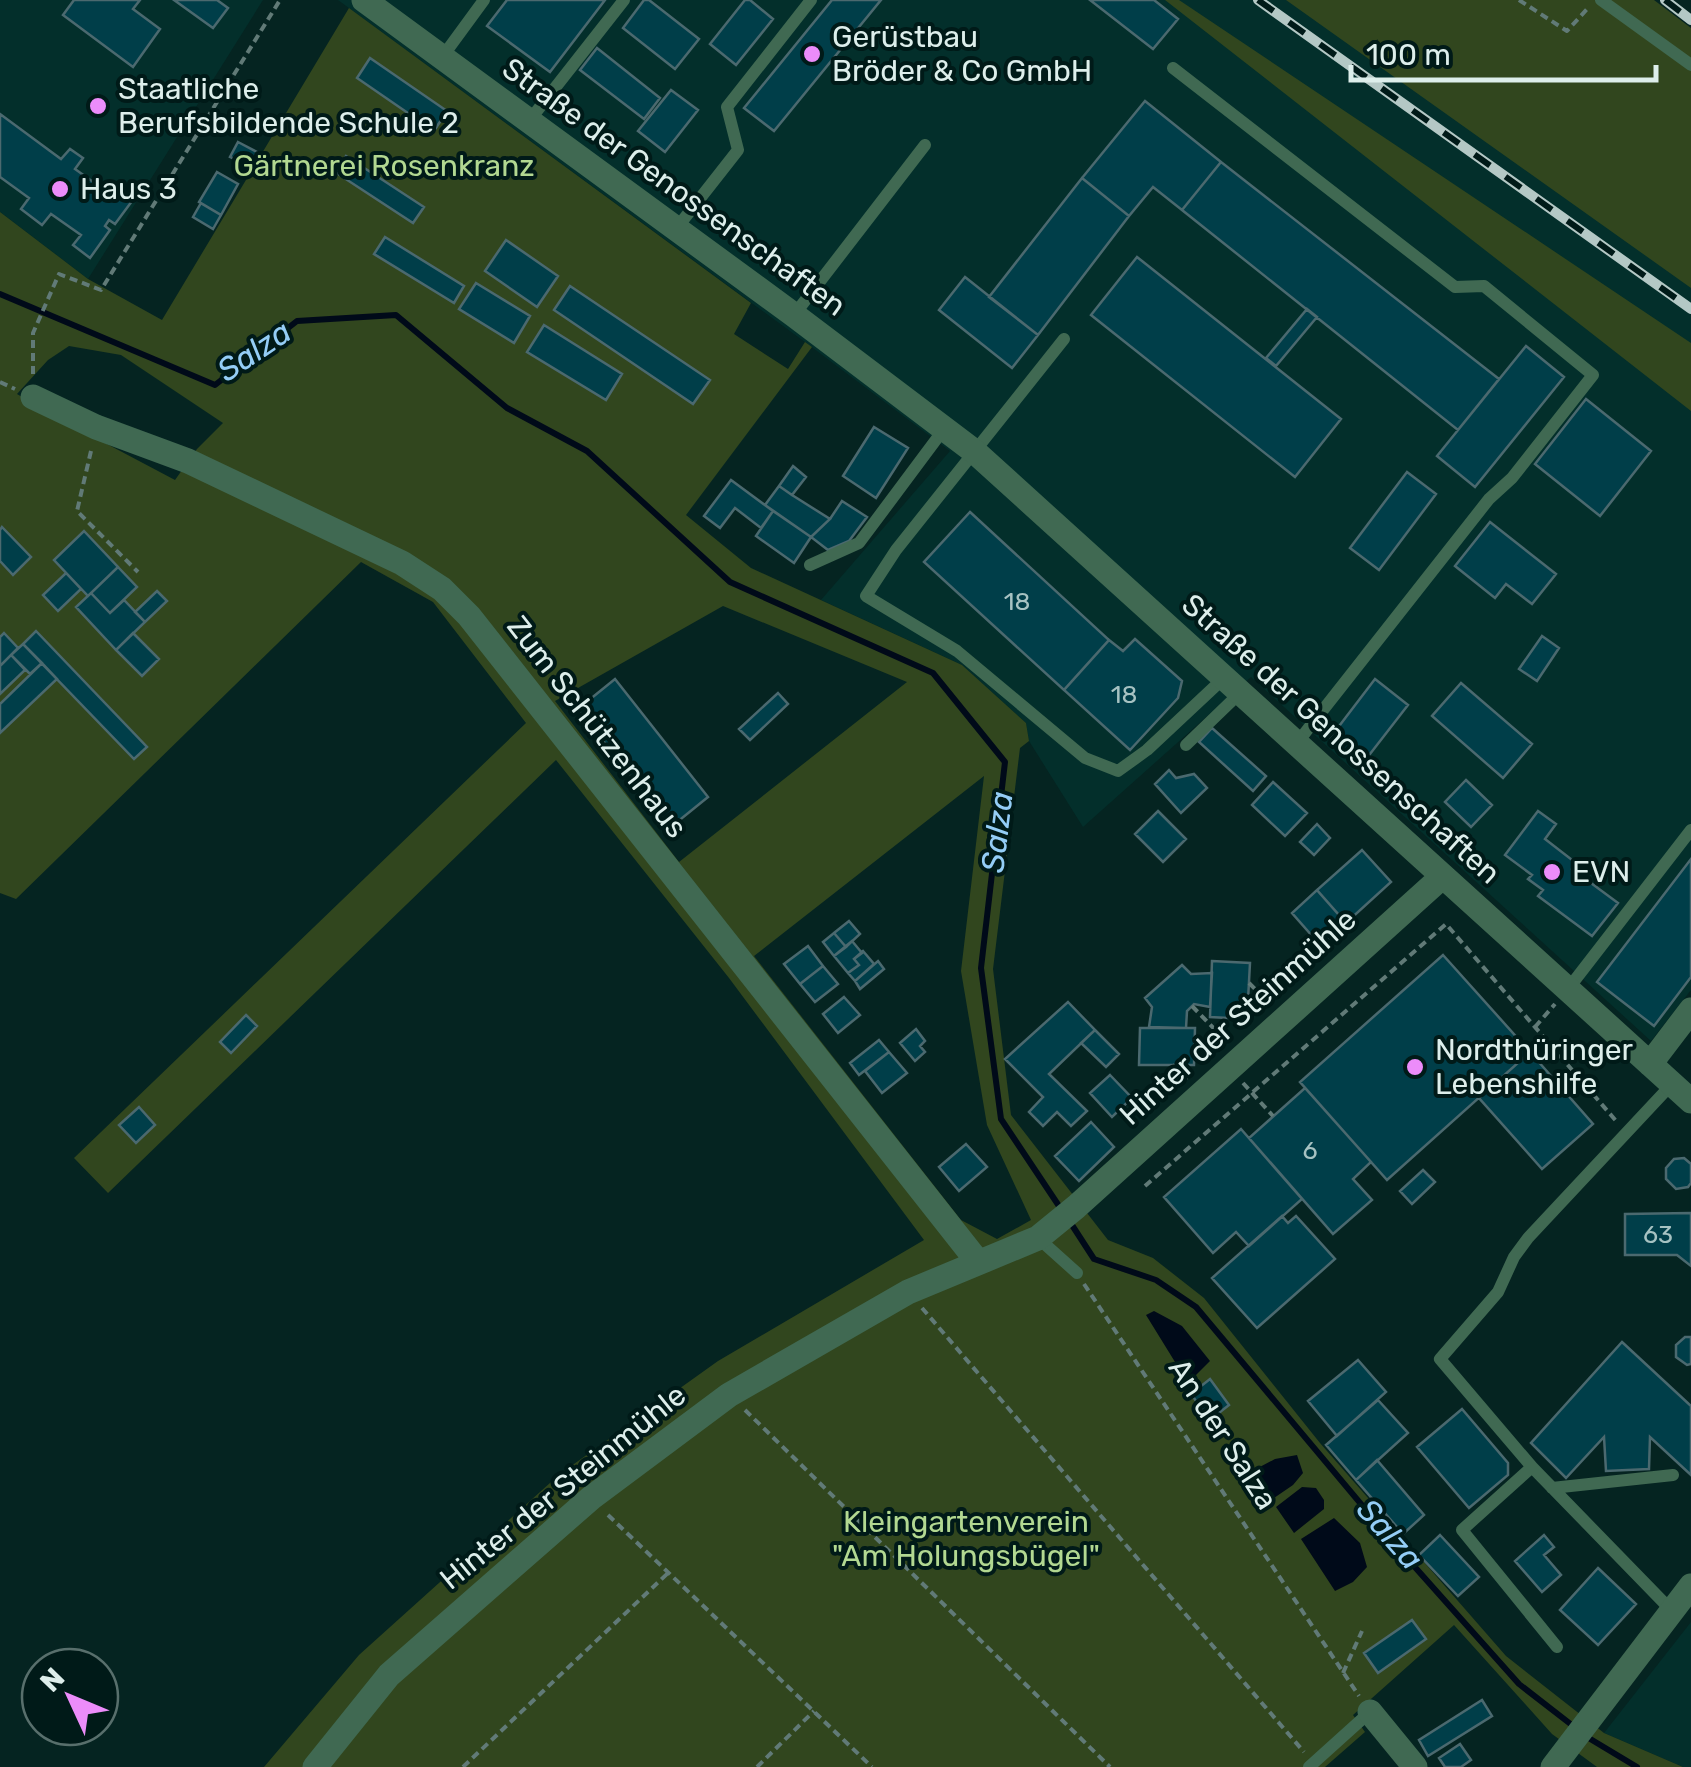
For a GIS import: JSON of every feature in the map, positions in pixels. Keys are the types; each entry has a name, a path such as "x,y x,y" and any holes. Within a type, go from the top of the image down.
{"street":[{"name":"Straße der Genossenschaften","path":"364,0 975,452 1682,1092"},
{"name":"Zum Schützenhaus","path":"33,398 188,461 402,563 442,589 469,616 978,1262"},
{"name":"Hinter der Steinmühle","path":"314,1767 389,1675 591,1498 729,1394 908,1292 1045,1233 1443,876"},
{"path":"1650,1064 1691,1010"},
{"path":"1553,1767 1691,1586"},
{"path":"1370,1712 1415,1767"}],"lane":[{"path":"442,56 484,0"},
{"path":"529,120 624,0"},
{"path":"676,229 738,150 727,107 811,0"},
{"path":"1598,0 1691,65"},
{"path":"1172,68 1454,287 1484,286 1593,375 1512,478 1489,499 1298,743"},
{"path":"794,315 925,146"},
{"path":"1064,339 896,550 866,596 957,650 1085,758 1118,771 1233,684"},
{"path":"810,565 858,542 944,429"},
{"path":"1186,745 1233,684"},
{"path":"1568,990 1691,830"},
{"path":"1672,1611 1532,1467 1440,1358 1498,1292 1514,1257 1528,1238 1626,1133 1682,1092"},
{"path":"1045,1233 1076,1274"},
{"path":"1532,1467 1462,1530 1558,1647"},
{"path":"1552,1488 1673,1476"},
{"path":"1311,1765 1370,1712"}],"path":[{"path":"33,398 33,333 59,274 101,290 280,0"},
{"path":"1518,0 1568,31 1598,0"},
{"path":"96,426 78,512 138,572"},
{"path":"1145,1186 1446,924 1626,1133"},
{"path":"1249,983 1284,1019"},
{"path":"1535,1027 1568,990"},
{"path":"1192,1006 1273,1116"},
{"name":"An der Salza","path":"1076,1274 1343,1673 1362,1631"},
{"path":"908,1292 1311,1765"},
{"path":"729,1394 1110,1767"},
{"path":"591,1498 872,1767"},
{"path":"463,1767 668,1572"},
{"path":"757,1767 814,1712"}],"shaded area":[{"name":"Staatliche Berufsbildende Schule 2","path":"0,0 263,0 88,279 0,212"},
{"path":"338,0 1404,0 1691,145 1691,990 1651,1041 1251,677 1083,827 1029,741 1026,723 962,665 821,600 950,451"},
{"path":"1691,1622 1691,1767 1683,1767 1604,1733"}],"green space":[{"path":"1165,0 1179,0 1691,343 1691,411"},
{"path":"1286,0 1654,0 1691,28 1691,288"},
{"path":"349,8 751,303 734,334 788,369 805,342 812,347 686,515 751,568 962,665 1026,723 1029,741 1020,748 993,969 1011,1115 1108,1240 1153,1258 1204,1298 1320,1443 1506,1656 1604,1733 1683,1767 1597,1767 1552,1734 1454,1625 1353,1715 1365,1732 1325,1767 264,1767 359,1655 560,1474 718,1361 924,1240 729,978 556,760 108,1193 74,1158 526,723 433,602 361,562 16,899 0,893 0,212 88,279 162,320","holes":["69,346 121,355 223,423 197,449 175,480 17,394 48,360","723,606 907,682 679,862 555,701","984,776 961,971 987,1125 1031,1220 997,1239 961,1220 754,956"]}],"water":[{"path":"1154,1311 1182,1326 1210,1361 1188,1383 1146,1315"},
{"path":"1297,1455 1303,1473 1274,1498 1265,1496 1253,1482 1256,1469 1275,1459"},
{"path":"1302,1487 1316,1488 1324,1500 1324,1509 1294,1533 1276,1507"},
{"path":"1334,1518 1360,1543 1367,1567 1353,1582 1335,1591 1301,1539"}],"building":[{"path":"74,0 140,0 133,9 160,29 133,67 63,15"},
{"path":"174,0 217,0 228,8 213,28"},
{"path":"507,0 605,0 550,72 487,26"},
{"path":"644,0 699,39 675,69 623,28"},
{"path":"745,0 773,19 736,65 710,44"},
{"name":"Gerüstbau Bröder & Co GmbH","path":"832,0 881,0 774,131 744,108"},
{"path":"1090,0 1154,0 1178,19 1153,49"},
{"path":"597,48 660,98 644,119 580,70"},
{"path":"370,58 447,111 434,131 357,78"},
{"path":"671,90 698,110 665,152 638,131"},
{"path":"1145,101 1221,162 1182,210 1153,187 1129,216 1082,178"},
{"name":"Haus 3","path":"0,114 61,159 70,149 83,158 75,169 110,194 117,184 135,197 115,224 109,220 105,226 110,230 90,258 73,245 81,235 51,214 42,225 21,209 29,198 0,177"},
{"path":"238,142 257,152 249,166 230,157"},
{"path":"346,156 424,207 413,223 335,172"},
{"path":"1221,162 1499,379 1458,430 1182,210"},
{"path":"217,172 238,184 221,215 199,202"},
{"path":"1082,178 1129,216 1038,335 989,297"},
{"path":"201,203 221,215 213,229 193,217"},
{"path":"385,237 464,286 454,303 374,254"},
{"path":"506,240 558,276 537,307 485,271"},
{"path":"1137,257 1341,419 1295,477 1091,315"},
{"path":"965,277 1038,335 1012,368 939,310"},
{"path":"476,283 530,316 514,343 459,309"},
{"path":"570,286 710,380 693,404 554,310"},
{"path":"1307,309 1317,317 1276,366 1266,358"},
{"path":"544,325 622,374 606,400 527,352"},
{"path":"1526,346 1564,377 1475,487 1437,456"},
{"path":"1586,399 1651,451 1600,516 1535,464"},
{"path":"874,427 908,448 876,498 843,476"},
{"path":"793,466 806,477 792,495 779,486"},
{"path":"1407,472 1436,494 1379,570 1350,548"},
{"path":"731,480 773,511 761,528 735,508 720,528 704,516"},
{"path":"779,486 830,519 811,537 765,505"},
{"path":"842,501 867,517 849,541 828,550 811,537"},
{"path":"773,511 811,537 794,563 756,536"},
{"path":"970,512 1109,640 1064,690 924,562"},
{"path":"1490,522 1556,574 1532,604 1506,584 1495,598 1455,566"},
{"path":"2,527 31,557 13,575 0,561"},
{"path":"84,531 118,567 88,596 54,560"},
{"path":"118,567 137,587 110,613 91,593"},
{"path":"66,573 81,589 58,611 43,595"},
{"path":"157,591 167,601 145,622 135,612"},
{"path":"91,593 110,613 124,600 145,622 116,650 76,607"},
{"path":"36,631 147,747 134,759 23,644"},
{"path":"4,633 18,648 0,666 0,637"},
{"path":"133,633 159,659 142,676 116,650"},
{"path":"1542,636 1559,648 1537,681 1519,669"},
{"path":"1135,639 1182,681 1178,698 1130,750 1064,690 1109,640 1123,651"},
{"path":"23,644 42,663 30,674 11,655"},
{"path":"11,655 25,670 0,694 0,666"},
{"path":"42,663 57,679 0,733 0,704"},
{"path":"615,679 708,797 671,827 578,709"},
{"path":"1375,679 1408,705 1363,763 1330,738"},
{"path":"1461,683 1532,744 1503,778 1432,716"},
{"path":"778,693 788,704 750,740 739,729"},
{"path":"1212,728 1266,776 1253,791 1199,742"},
{"path":"1169,770 1176,778 1194,774 1207,788 1181,813 1155,784"},
{"path":"1466,780 1492,805 1471,827 1445,802"},
{"path":"1273,782 1307,813 1285,836 1252,805"},
{"path":"1158,811 1186,839 1163,862 1135,834"},
{"name":"EVN","path":"1538,811 1556,824 1545,839 1576,863 1572,869 1618,903 1592,936 1538,896 1543,890 1528,879 1532,875 1505,855"},
{"path":"1317,824 1330,838 1314,855 1300,842"},
{"path":"1362,850 1391,882 1346,923 1317,890"},
{"path":"1691,859 1691,977 1654,1026 1597,982"},
{"path":"1317,890 1346,923 1321,946 1292,913"},
{"path":"849,921 860,934 846,947 834,933"},
{"path":"834,933 846,947 834,956 823,942"},
{"path":"852,941 862,953 854,959 859,965 848,973 834,956"},
{"path":"808,946 823,966 800,984 784,964"},
{"path":"863,951 874,964 855,981 848,973 859,965 854,959"},
{"name":"Nordthüringer Lebenshilfe","path":"1443,955 1530,1052 1387,1180 1300,1082"},
{"path":"878,961 884,969 860,989 855,981"},
{"path":"1212,961 1250,963 1247,1019 1210,1017"},
{"path":"1182,965 1191,974 1212,973 1210,1007 1194,1004 1187,1011 1186,1028 1149,1027 1152,1007 1145,998"},
{"path":"823,966 838,984 815,1002 800,984"},
{"path":"844,997 860,1015 838,1033 823,1014"},
{"path":"1068,1002 1095,1030 1049,1074 1087,1111 1071,1126 1057,1112 1043,1126 1029,1112 1043,1097 1005,1059"},
{"path":"246,1015 257,1026 231,1053 220,1042"},
{"path":"1140,1028 1195,1028 1194,1065 1139,1065"},
{"path":"916,1029 925,1041 920,1046 925,1052 915,1061 900,1043"},
{"path":"1095,1030 1119,1054 1106,1067 1081,1043"},
{"path":"879,1040 889,1052 859,1075 850,1063"},
{"path":"889,1052 907,1073 882,1093 865,1071"},
{"path":"1530,1052 1593,1124 1542,1169 1479,1098"},
{"path":"1110,1075 1132,1098 1112,1117 1090,1093"},
{"path":"1305,1088 1371,1162 1353,1179 1372,1200 1333,1234 1249,1138"},
{"path":"139,1107 155,1125 136,1143 119,1125"},
{"path":"1091,1122 1114,1147 1079,1181 1055,1156"},
{"path":"1241,1129 1302,1199 1249,1246 1236,1232 1213,1253 1164,1197"},
{"path":"966,1144 987,1167 959,1191 939,1167"},
{"path":"1684,1158 1691,1164 1691,1183 1676,1189 1666,1179 1666,1168 1674,1159"},
{"path":"1423,1170 1435,1182 1412,1204 1400,1191"},
{"path":"1691,1213 1691,1266 1677,1255 1625,1255 1625,1214"},
{"path":"1282,1216 1288,1223 1296,1216 1335,1259 1257,1328 1212,1278"},
{"path":"1691,1337 1691,1364 1687,1365 1676,1357 1676,1345"},
{"path":"1622,1342 1691,1406 1691,1475 1650,1437 1649,1469 1606,1471 1604,1437 1566,1478 1531,1443"},
{"path":"1358,1360 1386,1392 1337,1436 1308,1401"},
{"path":"1210,1379 1229,1405 1210,1420 1191,1394"},
{"path":"1378,1400 1408,1433 1356,1480 1326,1445"},
{"path":"1462,1409 1508,1463 1508,1475 1469,1508 1417,1447"},
{"path":"1377,1460 1424,1515 1403,1534 1356,1480"},
{"path":"1440,1535 1479,1577 1458,1596 1419,1555"},
{"path":"1544,1535 1554,1547 1544,1555 1561,1575 1542,1592 1515,1561"},
{"path":"1598,1568 1636,1604 1598,1645 1560,1610"},
{"path":"1412,1620 1426,1639 1378,1673 1364,1653"},
{"path":"1482,1700 1492,1716 1428,1756 1419,1740"},
{"path":"1460,1744 1471,1760 1461,1767 1445,1767 1439,1758"}],"waterway":[{"name":"Salza","path":"0,294 215,385 297,321 396,315 507,408 587,451 730,582 933,673 1005,762 981,968 1001,1119 1063,1212"},
{"name":"Salza","path":"1070,1222 1094,1259 1156,1280 1196,1307 1397,1547 1519,1684 1577,1729"},
{"name":"Salza","path":"1587,1737 1637,1767"}],"railway":[{"path":"1258,0 1691,309"},
{"path":"1665,0 1691,20"}],"place":[{"name":"Gerüstbau Bröder & Co GmbH","path":"812,54"},
{"name":"Staatliche Berufsbildende Schule 2","path":"98,106"},
{"name":"Haus 3","path":"60,189"},
{"name":"EVN","path":"1552,872"},
{"name":"Nordthüringer Lebenshilfe","path":"1415,1067"}],"park label":[{"name":"Gärtnerei Rosenkranz","path":"384,166"},
{"name":"Kleingartenverein \"Am Holungsbügel\"","path":"966,1539"}]}
